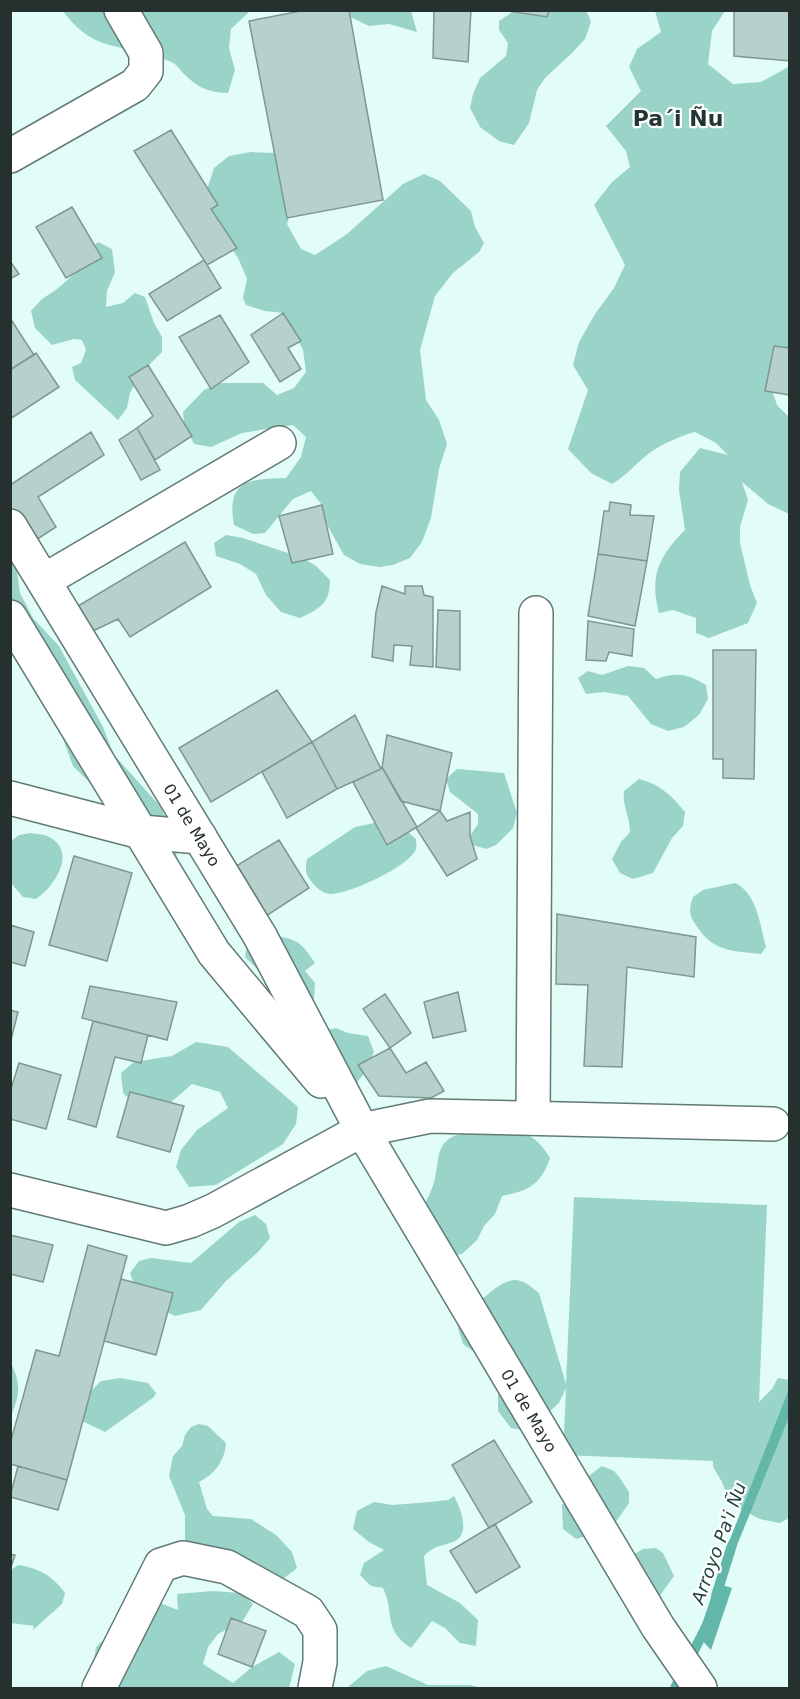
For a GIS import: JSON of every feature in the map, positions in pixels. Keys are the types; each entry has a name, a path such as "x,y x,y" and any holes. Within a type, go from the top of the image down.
{"street":[{"path":"10,156 135,86 146,72 146,53 121,10"},
{"path":"45,580 279,443"},
{"name":"01 de Mayo","path":"10,526 260,936 362,1130 658,1627 700,1689"},
{"path":"532,1118 536,613"},
{"name":"01 de Mayo","path":"10,617 214,953 362,1130"},
{"path":"10,798 141,832 200,837"},
{"path":"10,1190 166,1228 213,1211 362,1130 430,1116 773,1124"},
{"path":"99,1689 161,1565 183,1558 227,1567 308,1612 320,1630 320,1662 315,1689"}],"shaded area":[{"path":"584,10 587,12 591,22 585,39 545,78 537,90 529,123 514,145 499,141 480,127 470,108 480,78 506,56 508,43 499,30 499,21 514,11"},
{"path":"63,11 250,11 231,29 229,48 235,70 228,93 214,92 198,85 169,61 100,42 76,26"},
{"path":"338,11 411,11 417,32 389,24 369,26"},
{"path":"655,11 725,11 712,31 708,64 733,84 761,82 790,66 789,350 768,378 777,405 789,417 789,514 768,504 742,482 748,500 740,527 740,543 750,585 757,603 748,623 709,638 696,633 696,618 673,610 659,613 655,588 656,577 663,558 685,530 679,490 680,472 700,448 728,455 716,443 695,432 659,447 612,484 591,473 568,449 588,390 573,365 579,342 595,314 614,288 625,265 594,205 612,182 630,167 626,151 606,126 641,91 629,67 637,49 661,32"},
{"path":"251,152 275,153 297,191 287,224 301,249 315,255 347,234 403,184 424,174 440,181 471,211 475,227 484,243 479,252 453,273 435,296 420,350 426,400 439,420 447,444 439,469 431,518 422,542 410,558 393,565 379,567 360,564 344,555 326,523 322,505 311,491 293,499 265,533 253,534 234,525 232,510 237,491 251,481 286,478 301,457 306,437 293,425 242,433 211,447 194,444 184,423 183,412 204,390 220,383 263,383 277,395 294,388 306,372 303,350 283,313 265,311 246,305 243,298 247,279 238,258 209,215 207,189 214,168 229,156"},
{"path":"98,242 112,249 115,272 107,291 106,307 123,303 135,293 145,297 154,323 162,337 162,352 140,374 130,393 127,408 118,420 75,380 72,367 81,363 86,350 82,340 74,339 52,345 35,328 31,311 42,299 72,276 82,258"},
{"path":"226,535 243,538 303,558 316,566 330,580 326,600 318,608 300,618 281,612 266,595 256,574 240,564 216,556 214,543"},
{"path":"10,546 15,556 20,593 33,618 59,646 103,727 114,755 160,806 174,835 177,859 160,863 99,792 73,766 55,717 11,643"},
{"path":"628,666 644,668 656,679 670,675 693,678 706,685 708,699 699,715 684,727 668,731 651,724 628,696 604,692 586,694 578,678 588,671 602,675"},
{"path":"457,769 504,773 517,813 513,828 496,845 486,849 473,845 470,836 478,824 478,814 450,792 446,779"},
{"path":"639,779 665,791 685,812 683,826 672,838 653,873 633,879 620,873 612,859 621,842 630,832 624,791"},
{"path":"379,822 402,827 416,839 416,849 411,856 391,871 350,890 330,894 315,885 307,873 307,859 355,827"},
{"path":"30,833 49,837 58,843 62,851 60,869 56,878 36,899 23,897 11,883 11,841 19,835"},
{"path":"735,883 748,894 756,910 766,947 761,954 733,951 718,946 704,936 691,916 693,897 703,890"},
{"path":"272,936 287,938 298,943 315,963 305,971 315,983 314,999 301,1014 272,977 258,970 245,957 247,944"},
{"path":"336,1028 348,1033 368,1036 374,1052 364,1074 352,1088 326,1030"},
{"path":"196,1042 228,1047 298,1107 296,1124 283,1144 216,1185 189,1187 176,1167 181,1150 197,1130 228,1108 220,1092 192,1084 170,1103 143,1112 123,1093 121,1073 134,1062 172,1056"},
{"path":"482,1127 521,1132 536,1141 550,1158 538,1181 519,1192 502,1196 495,1214 484,1226 477,1240 462,1254 449,1256 422,1209 433,1186 441,1148 448,1139"},
{"path":"574,1197 767,1205 759,1402 772,1389 778,1378 789,1380 789,1518 780,1523 760,1519 742,1510 729,1500 713,1467 713,1461 563,1455 566,1388 559,1403 528,1431 511,1428 498,1411 498,1378 487,1361 463,1344 458,1328 475,1306 499,1286 514,1280 525,1283 539,1293 566,1384"},
{"path":"255,1215 266,1224 270,1238 226,1281 201,1310 175,1316 155,1306 137,1292 130,1273 139,1261 151,1258 191,1263 239,1222"},
{"path":"11,1363 18,1390 11,1416"},
{"path":"120,1378 148,1383 156,1393 154,1397 105,1432 82,1421 78,1404 101,1381"},
{"path":"789,1389 789,1417 731,1560 723,1557"},
{"path":"199,1424 208,1426 226,1443 224,1455 218,1466 199,1482 207,1509 213,1516 251,1519 276,1535 292,1552 297,1568 279,1582 195,1548 185,1540 185,1515 169,1476 173,1456 182,1446 185,1435 191,1427"},
{"path":"602,1466 614,1471 620,1478 629,1492 629,1503 611,1529 576,1539 563,1529 562,1505 590,1475"},
{"path":"454,1496 463,1520 462,1533 453,1542 435,1548 424,1556 427,1585 460,1603 478,1620 476,1646 460,1643 445,1628 432,1621 411,1648 396,1634 383,1588 371,1586 360,1575 364,1563 384,1550 353,1529 357,1511 374,1502 392,1505 448,1500"},
{"path":"656,1548 663,1553 674,1576 659,1597 633,1555 643,1549"},
{"path":"18,1565 33,1568 45,1574 65,1593 62,1604 33,1630 34,1626 11,1623 11,1570"},
{"path":"716,1583 732,1588 711,1650 698,1636"},
{"path":"213,1591 241,1593 253,1604 242,1622 218,1634 208,1647 203,1664 233,1683 252,1667 279,1652 295,1664 289,1688 112,1688 93,1667 96,1647 111,1633 160,1603 178,1610 177,1594"},
{"path":"386,1666 428,1685 470,1685 481,1688 347,1688 367,1671"}],"building":[{"path":"306,10 349,10 383,200 287,218 249,21"},
{"path":"434,10 471,10 468,62 433,58"},
{"path":"502,10 549,10 547,17"},
{"path":"734,10 790,10 790,61 734,56"},
{"path":"171,130 218,205 211,209 237,248 207,265 134,151"},
{"path":"72,207 102,258 66,278 36,227"},
{"path":"204,260 221,288 167,321 149,294"},
{"path":"10,261 19,274 10,279"},
{"path":"283,313 301,341 288,348 301,369 280,382 251,335"},
{"path":"220,315 249,362 211,389 179,337"},
{"path":"10,318 34,355 10,370"},
{"path":"774,346 790,348 790,395 765,391"},
{"path":"36,353 59,387 10,419 10,370"},
{"path":"148,365 192,436 155,460 137,428 153,416 129,377"},
{"path":"137,428 160,470 141,480 119,440"},
{"path":"91,432 104,455 38,497 56,527 30,544 10,515 10,485"},
{"path":"610,502 631,505 630,515 654,516 647,561 598,554 604,511 609,511"},
{"path":"322,505 333,554 292,563 279,516"},
{"path":"185,542 211,587 130,637 118,619 93,631 78,606"},
{"path":"598,554 647,561 635,626 588,616"},
{"path":"382,586 405,594 405,586 422,586 424,595 433,597 433,667 410,665 412,646 394,645 393,661 372,657 376,612"},
{"path":"438,610 460,611 460,670 436,667"},
{"path":"588,621 634,629 632,656 609,652 606,661 586,660"},
{"path":"713,650 756,650 754,779 723,778 723,759 713,759"},
{"path":"277,690 312,742 211,802 179,748"},
{"path":"355,715 381,769 337,789 312,742"},
{"path":"387,735 452,753 440,811 401,801 382,767"},
{"path":"312,742 337,789 287,818 262,772"},
{"path":"382,767 417,827 387,845 353,782"},
{"path":"440,811 447,821 470,812 470,836 477,859 447,876 416,828"},
{"path":"279,840 309,888 257,922 228,871"},
{"path":"74,856 132,873 107,961 49,945"},
{"path":"557,914 696,937 694,977 627,967 622,1067 584,1066 588,985 556,984"},
{"path":"10,925 34,932 25,966 10,962"},
{"path":"90,986 177,1002 167,1040 82,1018"},
{"path":"458,992 466,1031 433,1038 424,1002"},
{"path":"385,994 411,1033 390,1048 363,1009"},
{"path":"10,1010 18,1012 10,1044"},
{"path":"93,1021 148,1035 141,1063 115,1057 96,1127 68,1119"},
{"path":"390,1048 406,1073 426,1062 444,1091 431,1098 379,1096 358,1065"},
{"path":"19,1063 61,1075 46,1129 10,1119 10,1092"},
{"path":"130,1092 184,1106 170,1152 117,1137"},
{"path":"10,1235 53,1245 43,1282 10,1274"},
{"path":"88,1245 127,1256 67,1480 10,1464 10,1444 36,1350 59,1356"},
{"path":"121,1279 173,1293 156,1355 104,1341"},
{"path":"494,1440 532,1502 489,1528 452,1465"},
{"path":"18,1466 67,1480 58,1510 10,1497"},
{"path":"495,1524 520,1567 476,1593 450,1551"},
{"path":"10,1554 15,1555 10,1570"},
{"path":"231,1618 266,1631 252,1667 218,1654"}],"waterway":[{"name":"Arroyo Pa'i Ñu","path":"716,1596 732,1545"},
{"name":"Arroyo Pa'i Ñu","path":"675,1688 707,1625"}],"district":[{"name":"Pa´i Ñu","path":"678,118"}]}
